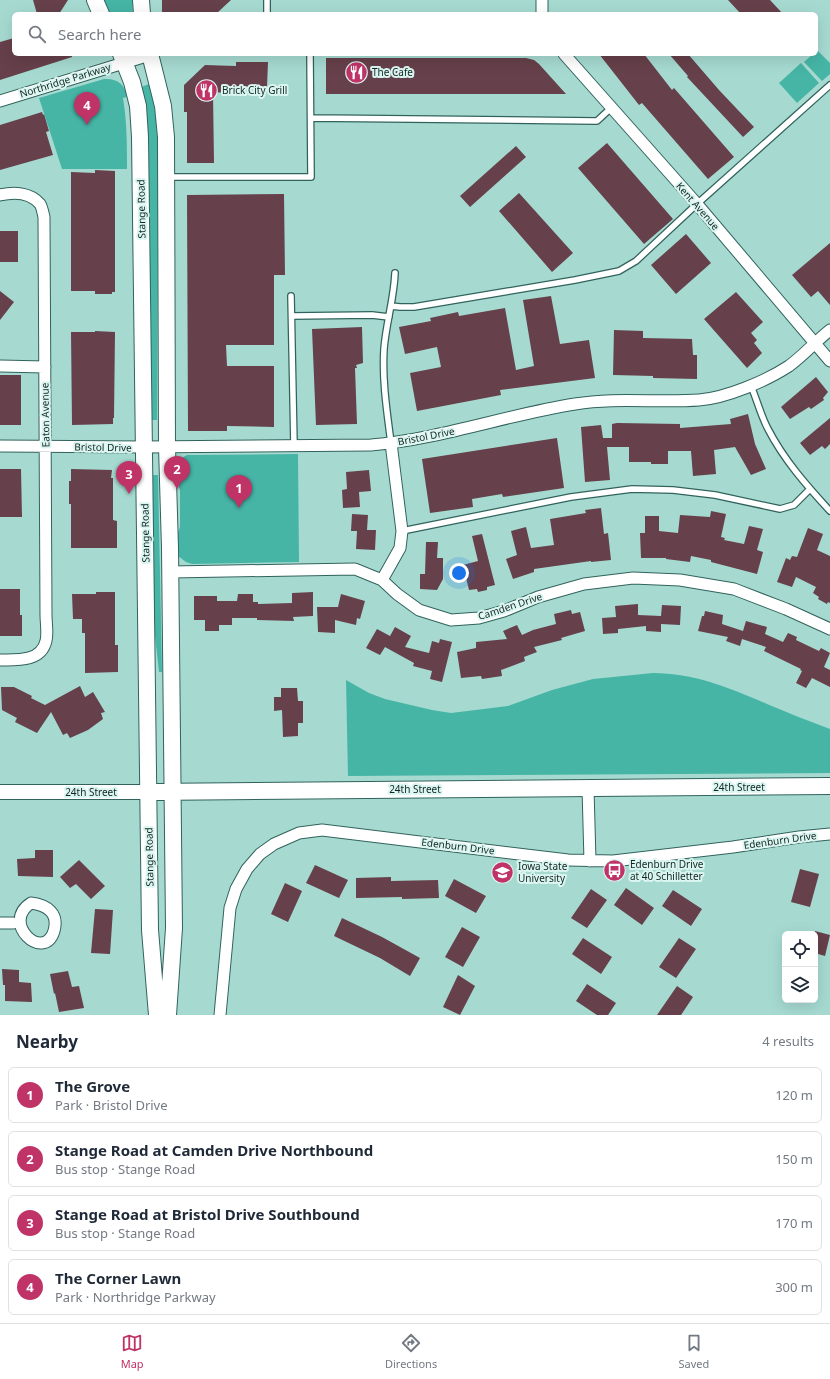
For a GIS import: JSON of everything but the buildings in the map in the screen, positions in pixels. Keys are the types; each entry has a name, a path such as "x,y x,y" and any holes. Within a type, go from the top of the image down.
{"main road":[{"path":"95,0 100,12"},
{"path":"141,0 142,12"},
{"path":"151,56 163,106 166,137 167,447 174,928 168,1015"},
{"name":"Stange Road","path":"123,58 132,82 138,106 140,137 150,930 157,1015"},
{"name":"24th Street","path":"148,792 830,786"}],"street":[{"path":"542,0 542,12"},
{"name":"Northridge Parkway","path":"0,100 123,58 137,56"},
{"name":"Kent Avenue","path":"566,56 697,204 830,361"},
{"name":"Eaton Avenue","path":"0,195 12,192 29,196 40,204 44,217 46,446 46,641 40,653 25,660 0,660"},
{"name":"Bristol Drive","path":"0,446 167,447 371,445 391,443 452,431 576,404 608,400 700,400 751,386 789,365 830,330"},
{"path":"0,366 45,366"},
{"path":"382,580 400,548 402,531 391,443"},
{"name":"Camden Drive","path":"170,572 355,569 382,580 397,594 419,610 451,620 479,618 504,611 538,597 584,584 633,578 680,580 734,590 786,609 830,629"},
{"path":"588,788 590,861"},
{"name":"24th Street","path":"0,792 148,792"},
{"name":"Edenburn Drive","path":"220,1015 230,908 236,889 247,869 260,854 274,844 299,833 322,830 568,860 590,861 621,860 830,834"},
{"path":"0,923 13,922"}],"lane":[{"path":"267,0 267,12"},
{"path":"166,178 311,178 310,56"},
{"path":"391,306 414,307 619,272 636,261 697,204 830,85"},
{"path":"311,118 597,121 611,108"},
{"path":"391,443 383,382 384,348 395,273"},
{"path":"291,296 294,446"},
{"path":"292,316 372,315 389,317"},
{"path":"751,386 768,428 780,449 810,489 830,511"},
{"path":"402,531 571,497 632,489 673,490 715,495 780,509 794,505 810,489"}],"green space":[{"path":"102,0 132,0 133,12 108,12"},
{"path":"818,51 830,63 830,74 822,81 804,62 811,56 818,56"},
{"path":"801,63 819,83 797,103 779,83"},
{"path":"104,79 113,80 120,83 126,92 127,97 123,98 127,142 127,169 62,169 39,98"},
{"path":"149,84 156,115 158,157 157,420 148,420 148,132 147,117 141,87"},
{"path":"298,454 299,562 192,564 186,562 178,556 176,539 180,527 180,490 174,472 180,459 187,455"},
{"path":"148,475 158,475 162,672 159,672 151,599"},
{"path":"653,673 683,676 712,682 830,729 830,773 348,776 346,680 369,693 385,699 451,713 508,706 552,690 593,679"}],"place":[{"name":"The Cafe","path":"356,72"},
{"name":"Brick City Grill","path":"206,90"},
{"name":"The Corner Lawn","path":"87,125"},
{"name":"Stange Road at Camden Drive Northbound","path":"177,489"},
{"name":"Stange Road at Bristol Drive Southbound","path":"129,494"},
{"name":"The Grove","path":"239,508"},
{"name":"Edenburn Drive at 40 Schilletter","path":"614,870"},
{"name":"Iowa State University","path":"502,872"}]}
